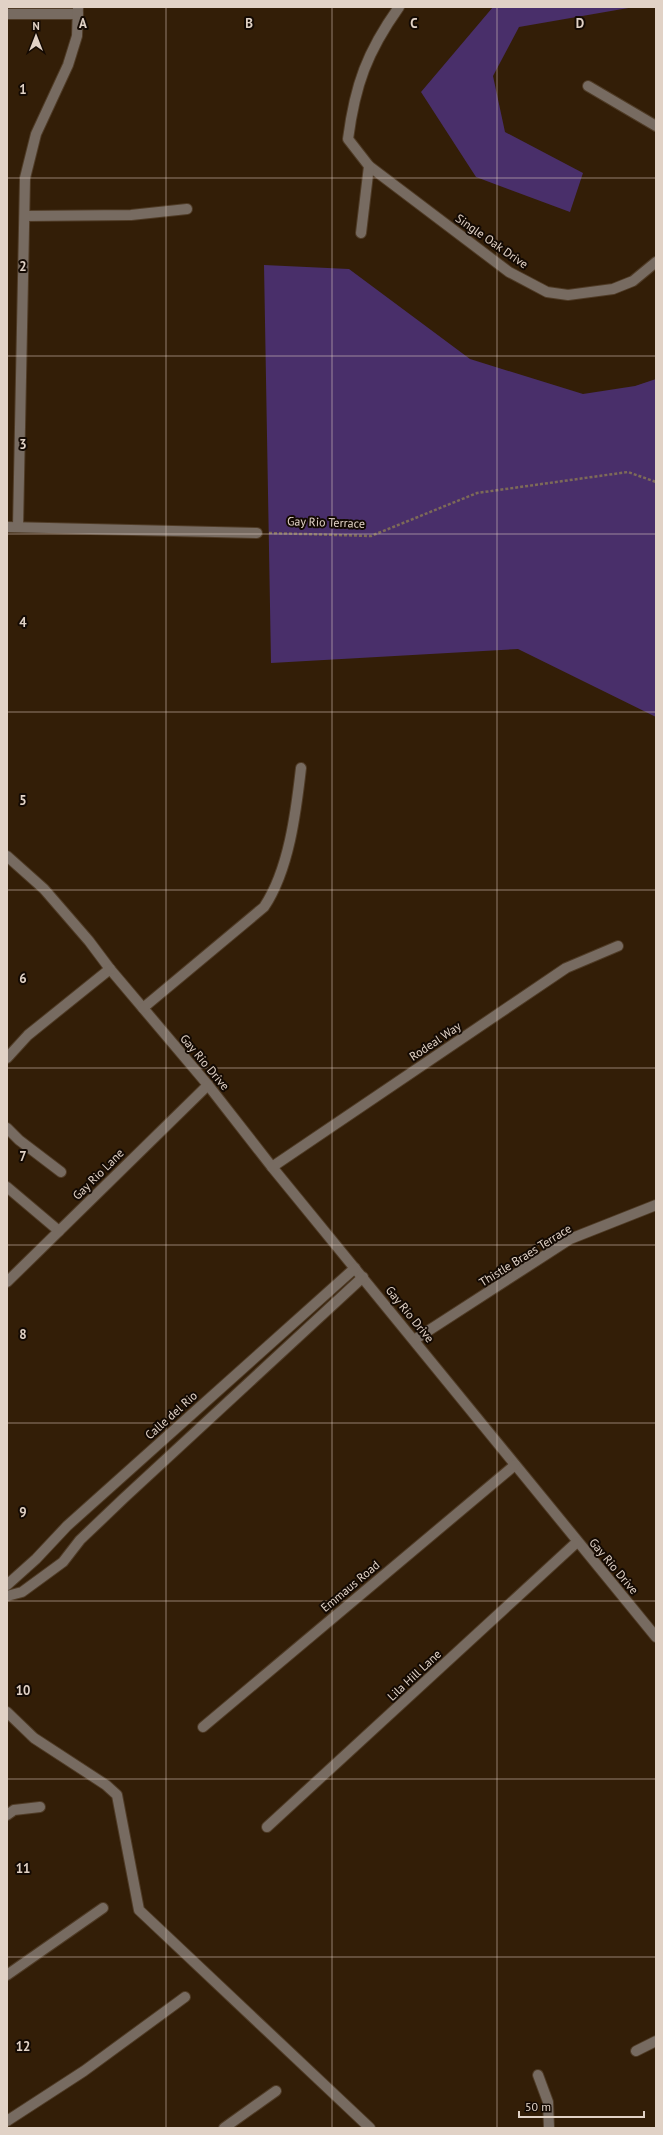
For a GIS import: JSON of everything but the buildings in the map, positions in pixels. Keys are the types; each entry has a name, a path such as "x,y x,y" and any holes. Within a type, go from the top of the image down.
{"street":[{"name":"Single Oak Drive","path":"398,7 380,32 362,71 353,100 348,139 370,166 509,272 547,292 568,295 613,289 633,281 656,262"},
{"path":"7,14 78,10 77,36 68,65 36,134 25,178 18,527"},
{"path":"588,86 656,126"},
{"path":"360,233 370,166"},
{"path":"25,216 131,215 187,210"},
{"path":"7,527 257,533"},
{"path":"142,1008 264,907 270,898 294,827 301,768"},
{"name":"Gay Rio Drive","path":"7,856 44,889 89,941 142,1008 208,1085 272,1167 577,1542 652,1627 656,1637"},
{"name":"Rodeal Way","path":"272,1167 566,968 618,946"},
{"path":"7,1058 28,1035 110,969"},
{"name":"Gay Rio Lane","path":"7,1282 208,1085"},
{"path":"7,1128 19,1140 61,1172"},
{"path":"7,1188 59,1231"},
{"name":"Thistle Braes Terrace","path":"414,1340 570,1239 656,1205"},
{"name":"Calle del Rio","path":"7,1585 36,1559 67,1526 355,1268"},
{"path":"7,1596 22,1592 63,1562 80,1540 363,1277"},
{"name":"Emmaus Road","path":"203,1727 515,1465"},
{"name":"Lila Hill Lane","path":"267,1827 577,1542"},
{"path":"7,1712 34,1738 106,1785 117,1795 139,1910 370,2128"},
{"path":"7,1815 14,1810 40,1807"},
{"path":"7,1975 103,1908"},
{"path":"7,2121 84,2072 185,1997"},
{"path":"636,2052 656,2041"},
{"path":"538,2075 548,2102 549,2128"},
{"path":"224,2128 276,2091"}],"path":[{"name":"Gay Rio Terrace","path":"257,533 371,536 477,493 628,472 656,482"}],"shaded area":[{"path":"493,7 634,7 519,27 493,76 505,132 583,173 570,212 476,177 421,92"},
{"path":"264,265 349,269 470,359 583,394 635,386 656,379 656,717 518,649 271,663"}]}
